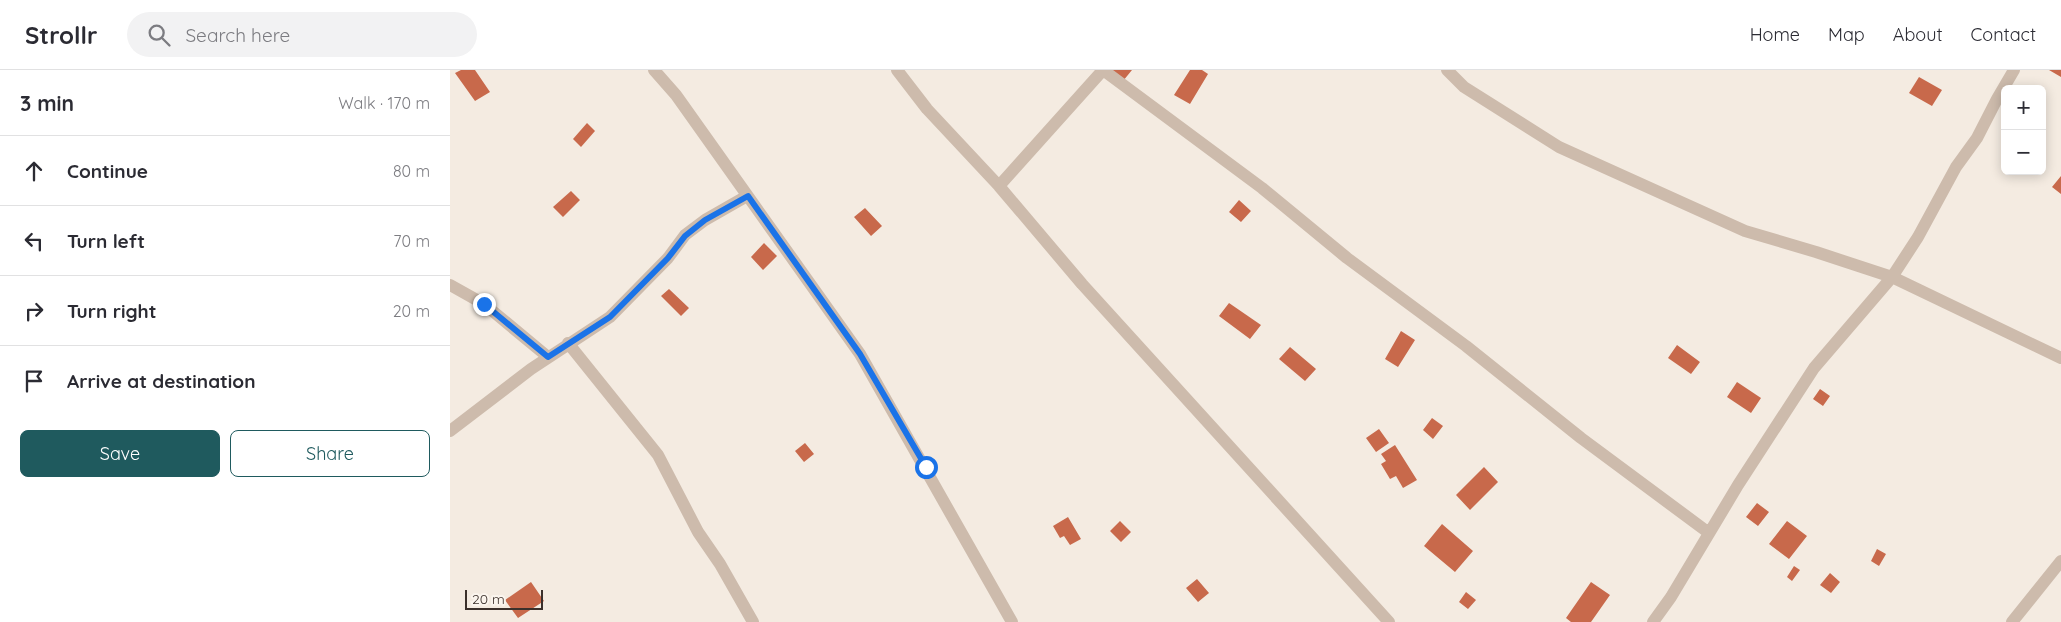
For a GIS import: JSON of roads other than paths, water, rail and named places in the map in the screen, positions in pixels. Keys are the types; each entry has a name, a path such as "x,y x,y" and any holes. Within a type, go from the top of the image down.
{"street":[{"path":"654,70 676,95 860,354 1012,622"},
{"path":"897,70 927,110 999,186 1082,284 1168,376 1390,622"},
{"path":"999,186 1103,70 1262,188 1347,258 1466,346 1581,438 1709,533"},
{"path":"1448,70 1464,88 1559,147 1746,232 1816,252 1892,277 2061,358"},
{"path":"1653,622 1670,598 1738,485 1814,368 1892,277 1918,237 1956,167 1977,138 2014,70"},
{"path":"450,431 548,357 610,317 668,258 685,236 705,220 748,196"},
{"path":"450,285 484,304 548,357"},
{"path":"568,343 658,455 698,532 720,564 753,622"},
{"path":"2012,622 2061,561"}]}
